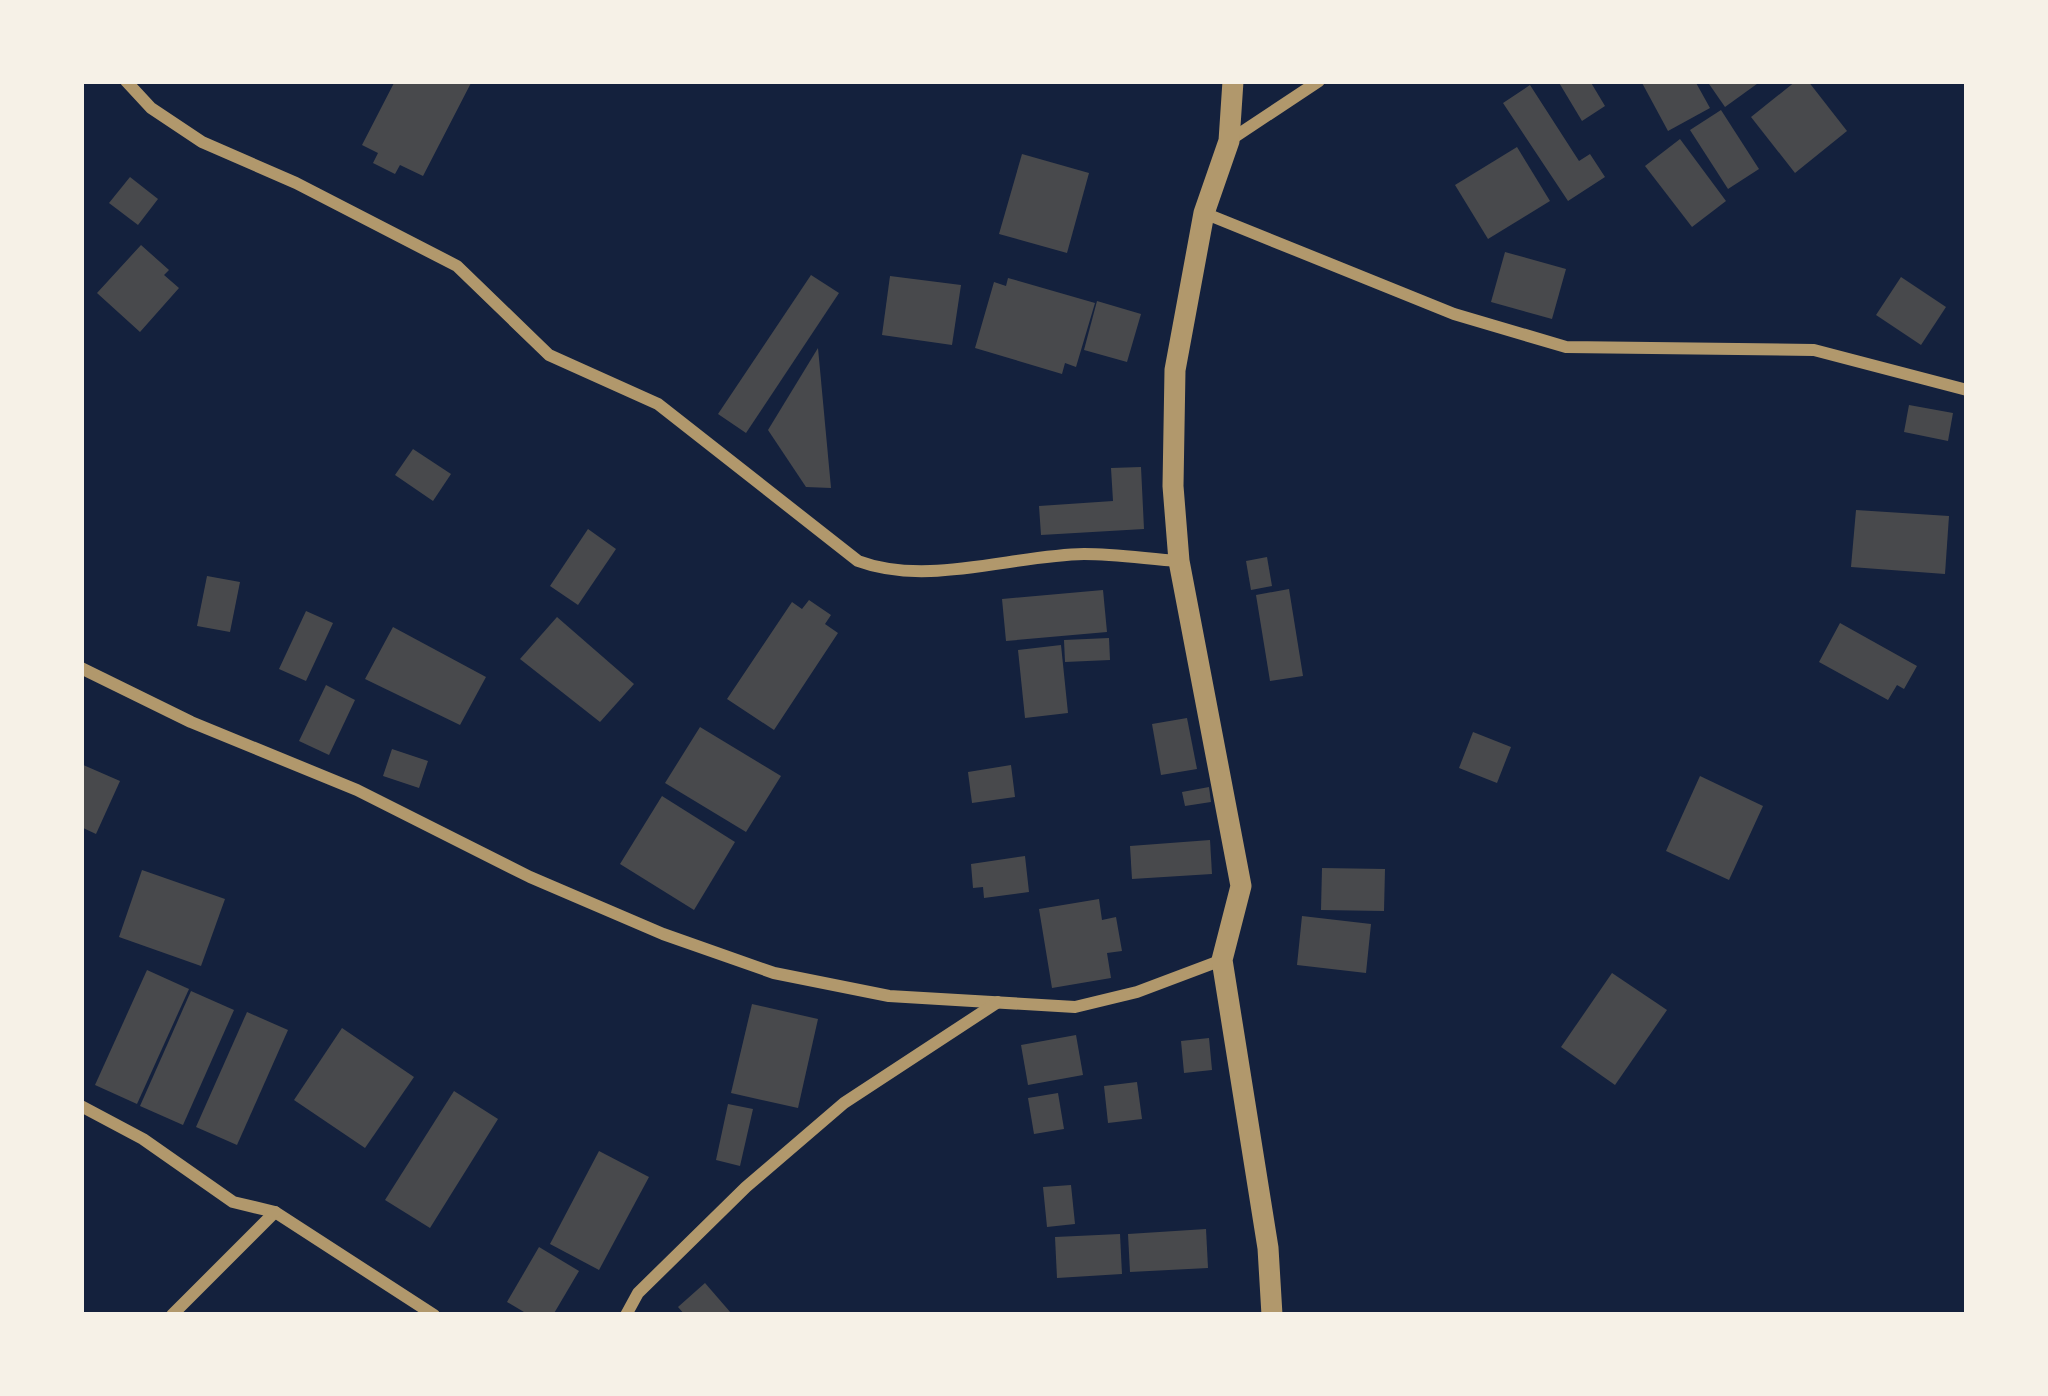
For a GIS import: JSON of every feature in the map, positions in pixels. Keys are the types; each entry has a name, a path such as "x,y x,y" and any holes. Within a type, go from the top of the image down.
{"street":[{"path":"126,81 152,109 202,142 296,183 457,266 549,355 658,404 859,561 877,568 953,568 1084,554 1179,561"},
{"path":"1233,81 1229,140 1204,213 1175,370 1172,486 1179,561 1241,886 1222,960 1268,1248 1272,1315"},
{"path":"1229,140 1319,81"},
{"path":"1204,213 1454,314 1566,347 1814,350 1967,390"},
{"path":"81,668 663,934 774,974 889,996 1075,1007 1137,992 1222,960"},
{"path":"626,1315 638,1293 715,1217 844,1103 998,1002"},
{"path":"81,1106 143,1139 233,1202 275,1213 434,1315"},
{"path":"172,1315 275,1213"}],"building":[{"path":"395,81 472,81 423,176 400,165 395,174 373,163 378,153 362,145"},
{"path":"1558,81 1590,81 1605,106 1582,121"},
{"path":"1641,81 1695,81 1710,108 1668,131"},
{"path":"1707,81 1761,81 1725,107"},
{"path":"1796,81 1808,81 1847,131 1795,173 1751,117"},
{"path":"1530,85 1579,161 1590,154 1605,177 1568,201 1503,103"},
{"path":"1721,110 1759,169 1728,189 1690,130"},
{"path":"1680,139 1726,201 1692,227 1645,166"},
{"path":"1517,147 1550,201 1488,239 1455,185"},
{"path":"1022,154 1089,173 1067,253 999,234"},
{"path":"130,177 158,199 138,225 109,203"},
{"path":"141,245 169,270 164,275 179,288 140,332 97,293"},
{"path":"1505,252 1566,269 1552,319 1491,302"},
{"path":"811,275 839,293 746,433 718,414"},
{"path":"890,276 961,285 952,345 882,335"},
{"path":"1901,277 1946,307 1921,345 1876,315"},
{"path":"1008,278 1095,303 1076,367 1065,363 1062,374 975,348 994,282 1006,286"},
{"path":"1097,301 1141,314 1127,362 1084,350"},
{"path":"818,348 831,488 806,487 768,430"},
{"path":"1909,405 1953,413 1948,441 1904,432"},
{"path":"413,449 451,474 433,501 395,475"},
{"path":"1141,467 1144,529 1041,535 1039,506 1113,501 1111,468"},
{"path":"1856,510 1949,516 1945,574 1851,567"},
{"path":"588,529 616,549 578,605 550,586"},
{"path":"1267,557 1272,586 1251,590 1246,561"},
{"path":"207,576 240,582 230,632 197,626"},
{"path":"1289,589 1303,676 1270,681 1256,595"},
{"path":"1103,590 1107,632 1006,641 1002,599"},
{"path":"809,600 831,615 825,624 838,633 774,730 727,699 792,602 802,609"},
{"path":"306,611 333,623 306,681 279,669"},
{"path":"557,617 634,684 600,722 520,659"},
{"path":"1840,623 1917,666 1904,689 1897,685 1888,700 1819,662"},
{"path":"393,627 486,677 460,725 365,679"},
{"path":"1109,638 1110,660 1065,662 1064,640"},
{"path":"1061,645 1068,713 1025,718 1018,650"},
{"path":"326,685 355,700 329,755 299,741"},
{"path":"1187,718 1197,769 1161,775 1152,724"},
{"path":"700,727 781,776 746,832 665,783"},
{"path":"1473,732 1511,747 1497,783 1459,768"},
{"path":"392,749 428,761 419,788 383,776"},
{"path":"81,764 120,781 96,834 81,827"},
{"path":"1011,765 1015,797 972,803 968,772"},
{"path":"1700,776 1763,806 1729,880 1666,851"},
{"path":"1209,787 1211,802 1185,806 1182,792"},
{"path":"662,796 735,842 694,910 620,864"},
{"path":"1210,840 1212,874 1132,879 1130,846"},
{"path":"1025,856 1029,892 984,898 983,887 973,888 971,864"},
{"path":"1322,868 1385,869 1384,911 1321,910"},
{"path":"142,870 225,899 201,966 119,937"},
{"path":"1099,899 1102,920 1116,917 1122,951 1107,953 1111,978 1052,988 1039,909"},
{"path":"1302,916 1371,924 1366,973 1297,965"},
{"path":"147,970 189,989 137,1104 95,1085"},
{"path":"1612,973 1667,1010 1615,1085 1561,1047"},
{"path":"191,991 234,1010 183,1125 140,1106"},
{"path":"752,1004 818,1019 798,1108 731,1093"},
{"path":"247,1012 288,1030 237,1145 196,1127"},
{"path":"342,1028 414,1077 365,1148 294,1100"},
{"path":"1076,1035 1083,1075 1028,1085 1021,1045"},
{"path":"1209,1038 1212,1070 1184,1073 1181,1041"},
{"path":"1137,1082 1142,1119 1108,1123 1104,1086"},
{"path":"454,1091 498,1119 430,1228 385,1200"},
{"path":"1058,1093 1064,1129 1034,1134 1028,1098"},
{"path":"728,1104 753,1109 740,1166 716,1160"},
{"path":"599,1151 649,1177 599,1270 550,1244"},
{"path":"1071,1185 1075,1224 1047,1227 1043,1187"},
{"path":"1206,1229 1208,1268 1130,1272 1128,1234"},
{"path":"1120,1234 1122,1274 1057,1278 1055,1237"},
{"path":"539,1247 579,1271 553,1315 529,1315 507,1302"},
{"path":"705,1283 731,1313 685,1315 678,1307"}]}
